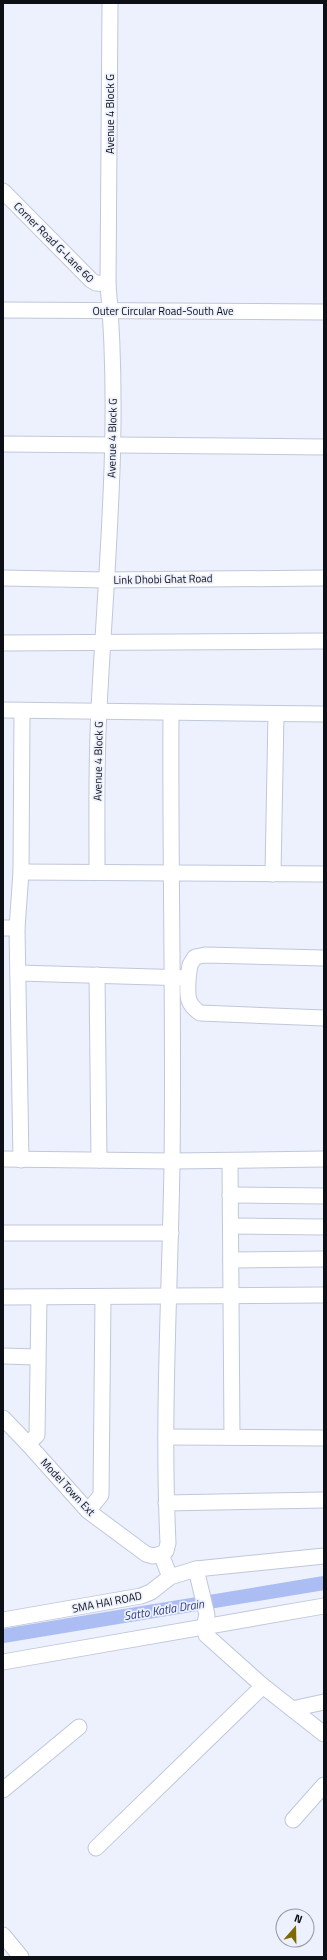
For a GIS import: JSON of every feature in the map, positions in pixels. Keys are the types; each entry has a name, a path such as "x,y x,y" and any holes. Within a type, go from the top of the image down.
{"street":[{"name":"Avenue 4 Block G","path":"97,872 99,711 113,444 111,311 108,284 110,3"},
{"name":"Corner Road G-Lane 60","path":"3,191 91,280 96,283 108,284"},
{"name":"Outer Circular Road-South Ave","path":"3,310 324,312"},
{"path":"3,444 113,444 324,448"},
{"name":"Link Dhobi Ghat Road","path":"3,578 106,580 324,578"},
{"path":"3,643 324,641"},
{"path":"3,710 324,714"},
{"path":"21,1160 18,973 10,928 21,872 22,711"},
{"path":"170,1578 161,1554 166,1551 168,1543 166,1503 166,1437 172,1161 170,873 171,713"},
{"path":"273,874 276,714"},
{"path":"21,872 324,874"},
{"path":"324,958 205,955 195,957 190,965 188,978 188,1000 192,1008 200,1013 324,1018"},
{"path":"18,973 188,978"},
{"path":"96,975 99,1160"},
{"path":"3,1159 172,1161 324,1159"},
{"path":"230,1161 232,1437"},
{"path":"230,1195 324,1196"},
{"path":"230,1226 324,1227"},
{"path":"3,1233 171,1233"},
{"path":"231,1260 324,1259"},
{"path":"3,1297 39,1298 324,1295"},
{"path":"88,1511 101,1495 103,1297"},
{"path":"28,1444 37,1435 39,1298"},
{"path":"3,1356 37,1357"},
{"name":"Model Town Ext","path":"5,1423 28,1444 88,1511 146,1554 153,1556 161,1554"},
{"path":"166,1437 324,1438"},
{"path":"166,1503 324,1500"},
{"name":"SMA HAI ROAD","path":"3,1620 141,1596 151,1592 170,1578 196,1569 324,1556"},
{"path":"196,1569 206,1620 206,1635 263,1686 324,1734"},
{"path":"3,1662 206,1620 324,1606"},
{"path":"96,1848 263,1686"},
{"path":"292,1709 324,1702"},
{"path":"3,1790 79,1727"},
{"path":"293,1820 324,1785"},
{"path":"3,1935 18,1956"}],"waterway":[{"name":"Satto Katla Drain","path":"3,1636 324,1583"}]}
